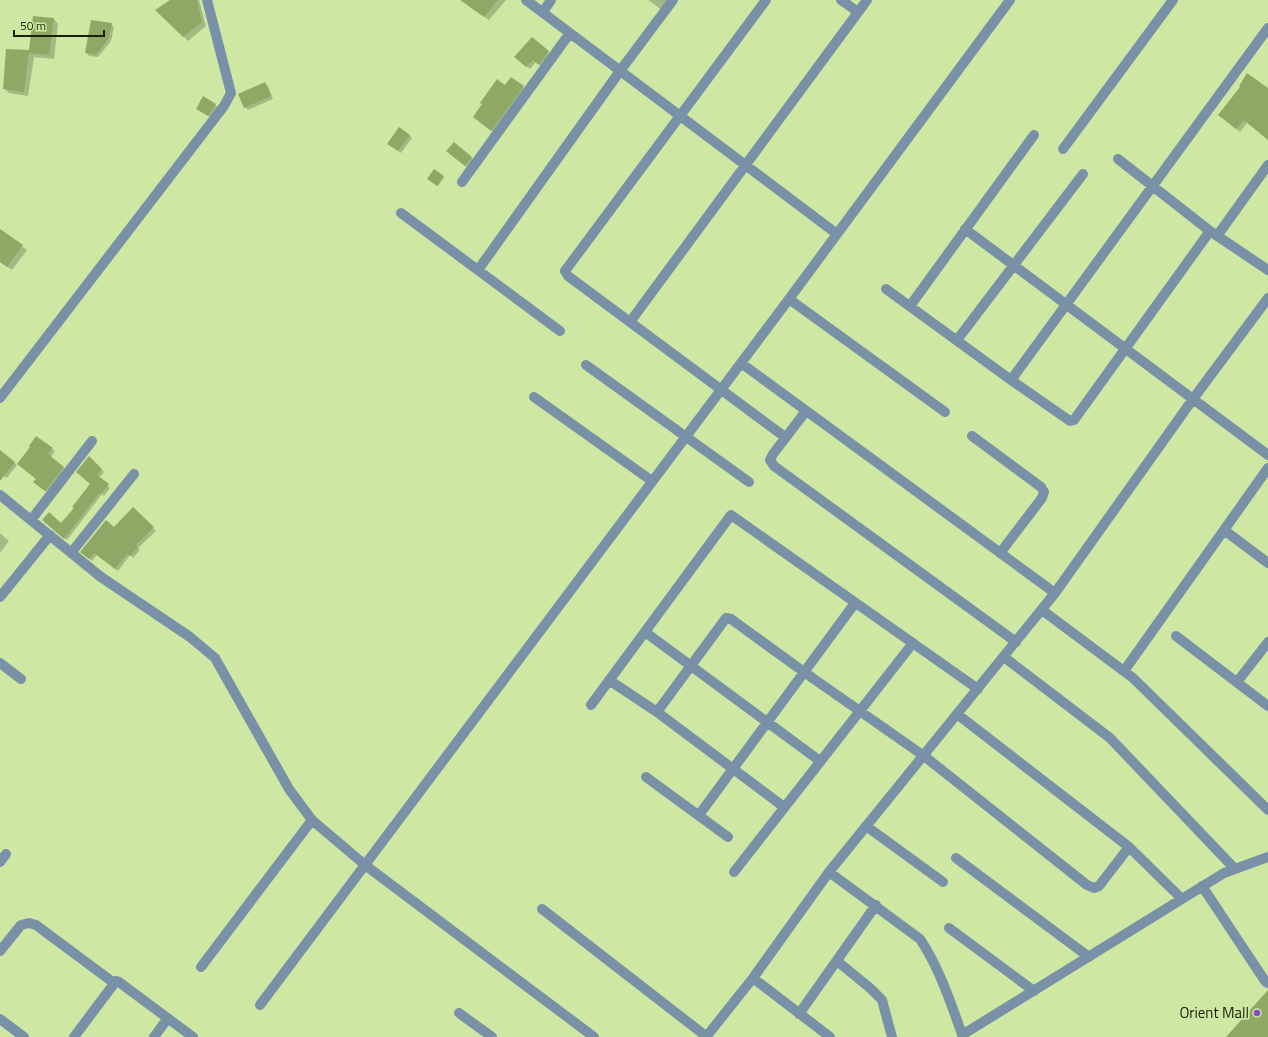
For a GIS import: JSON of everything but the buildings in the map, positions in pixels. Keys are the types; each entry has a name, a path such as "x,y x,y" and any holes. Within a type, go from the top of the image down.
{"street":[{"path":"0,398 224,106 231,93 207,0"},
{"path":"526,0 837,234"},
{"path":"543,12 552,0"},
{"path":"478,270 620,71 673,0"},
{"path":"766,0 565,271 568,276 785,437"},
{"path":"841,0 858,12"},
{"path":"630,322 867,0"},
{"path":"260,1005 789,299 1010,0"},
{"path":"1063,149 1173,0"},
{"path":"1011,380 1268,28"},
{"path":"462,182 570,33"},
{"path":"910,306 1034,135"},
{"path":"1118,159 1213,234 1268,270"},
{"path":"886,289 1065,418 1070,421 1074,420 1125,349 1268,165"},
{"path":"957,340 1083,174"},
{"path":"401,213 560,331"},
{"path":"965,229 1268,455"},
{"path":"542,909 706,1037 753,978 829,872 1055,593 1268,298"},
{"path":"789,299 945,412"},
{"path":"741,363 1055,593"},
{"path":"586,365 749,482"},
{"path":"534,397 652,481"},
{"path":"806,411 773,454 770,460 774,466 1016,642"},
{"path":"972,436 1041,487 1044,492 1042,498 1000,553"},
{"path":"31,520 92,441"},
{"path":"1124,671 1268,468"},
{"path":"71,553 134,474"},
{"path":"0,495 101,577 190,637 215,658 283,778 312,820 365,864 594,1037"},
{"path":"591,704 731,515 978,689"},
{"path":"1224,530 1268,563"},
{"path":"0,598 50,535"},
{"path":"699,815 732,768 855,603"},
{"path":"1042,610 1142,686 1268,810"},
{"path":"656,712 726,618 731,619 924,756 1087,885 1094,888 1099,886 1129,847"},
{"path":"645,632 820,761"},
{"path":"1176,636 1268,706"},
{"path":"1236,682 1268,642"},
{"path":"734,872 913,643"},
{"path":"1004,657 1110,738 1234,869"},
{"path":"0,663 21,679"},
{"path":"609,680 656,712 784,807"},
{"path":"957,714 1129,847 1182,899"},
{"path":"646,777 728,837"},
{"path":"201,967 312,820"},
{"path":"866,826 943,882"},
{"path":"829,872 876,905 920,939 930,953 938,970 963,1036 1224,873 1268,857"},
{"path":"956,858 1089,957"},
{"path":"1202,886 1267,980"},
{"path":"799,1014 876,905"},
{"path":"0,951 21,925 29,923 36,925 114,983"},
{"path":"950,928 1034,991"},
{"path":"837,961 870,988 882,1000 892,1037"},
{"path":"753,978 830,1037"},
{"path":"74,1037 116,981 193,1037"},
{"path":"458,1013 488,1036"},
{"path":"0,1018 24,1037"},
{"path":"154,1037 168,1018"}],"place":[{"name":"Orient Mall","path":"1257,1013"}]}
